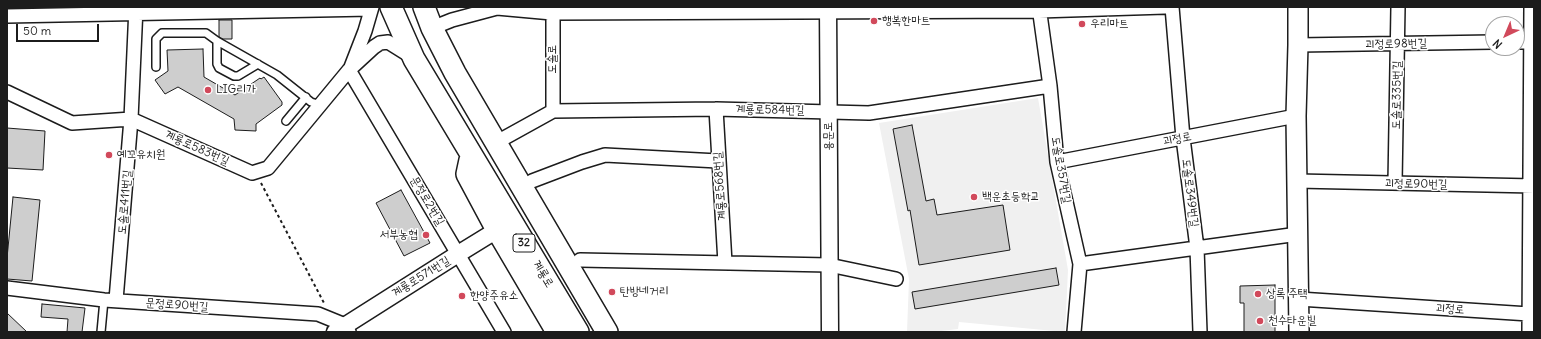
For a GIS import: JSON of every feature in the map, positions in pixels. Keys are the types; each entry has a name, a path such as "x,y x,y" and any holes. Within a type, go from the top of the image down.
{"main road":[{"name":"32","path":"424,7 432,28 455,73 607,332"},
{"path":"1298,7 1296,116 1299,332"},
{"name":"계룡로","path":"378,8 414,58 578,332"},
{"path":"501,150 522,165 532,180 622,332"},
{"name":"계룡로","path":"471,153 467,174 557,332"}],"street":[{"path":"432,28 452,20 497,8 553,10 1039,9 1165,7"},
{"name":"도솔로349번길","path":"1172,7 1183,138 1197,248 1200,332"},
{"name":"도솔로335번길","path":"1395,183 1398,7"},
{"path":"1528,332 1532,186 1531,7"},
{"path":"7,16 136,10 378,8 365,31 349,70"},
{"name":"용문로","path":"828,9 830,332"},
{"name":"도솔로357번길","path":"1039,9 1050,86 1057,162 1080,264 1074,332"},
{"name":"도솔로411번길","path":"110,300 132,119 136,10"},
{"name":"도솔로","path":"553,10 553,111"},
{"path":"255,172 268,168 349,70 374,47 380,43 388,42 414,58"},
{"name":"괴정로98번길","path":"1298,45 1485,42"},
{"name":"문정로2번길","path":"349,70 504,332"},
{"name":"계룡로584번길","path":"501,150 553,111 716,109 869,113 1050,86"},
{"name":"계룡로583번길","path":"7,92 72,123 132,119 252,173 255,172"},
{"name":"계룡로568번길","path":"716,109 725,263"},
{"name":"괴정로","path":"1057,162 1296,116"},
{"path":"532,180 605,155 718,161"},
{"name":"괴정로90번길","path":"1297,181 1532,186"},
{"name":"계룡로571번길","path":"343,330 458,254 498,230"},
{"path":"1080,264 1298,234"},
{"path":"580,260 829,265 896,279"},
{"name":"문정로90번길","path":"7,288 110,300 318,314 326,317 343,330"},
{"name":"괴정로","path":"1299,299 1529,314"}],"lane":[{"path":"156,67 156,39 162,33 206,33 218,42 277,75 311,102 321,105"},
{"path":"218,42 217,64 219,68 234,76 238,76 258,64"},
{"path":"286,121 306,97"},
{"path":"101,332 110,300"}],"path":[{"path":"255,172 327,308 326,317"}],"shaded area":[{"name":"백운초등학교","path":"1038,98 1068,270 1065,332 959,322 958,329 933,332 907,332 909,279 879,123"}],"building":[{"path":"219,20 232,20 232,39 223,39 219,37"},
{"name":"LIG리가","path":"203,49 204,77 235,95 260,78 261,79 264,77 282,102 282,105 256,124 256,131 235,130 234,119 178,87 165,94 155,80 168,71 167,50"},
{"path":"912,125 926,201 934,199 937,215 1003,205 1010,250 919,265 910,210 908,211 893,129"},
{"path":"7,128 45,131 43,170 7,168"},
{"path":"401,190 430,243 404,256 376,203"},
{"path":"13,197 40,200 32,281 7,279 7,258"},
{"path":"1056,268 1059,285 915,309 912,292"},
{"path":"1275,285 1275,332 1244,332 1244,303 1240,303 1240,286"},
{"path":"42,304 85,308 82,332 67,332 68,319 41,317"},
{"path":"7,313 27,332 7,332"}],"place":[{"name":"행복한마트","path":"874,21"},
{"name":"우리마트","path":"1082,24"},
{"name":"LIG리가","path":"208,90"},
{"name":"예꼬유치원","path":"109,155"},
{"name":"백운초등학교","path":"974,197"},
{"name":"서부농협","path":"426,235"},
{"name":"탄방네거리","path":"612,292"},
{"name":"상록 주택","path":"1258,294"},
{"name":"한양주유소","path":"462,296"},
{"name":"천수타운빌","path":"1260,321"}]}
